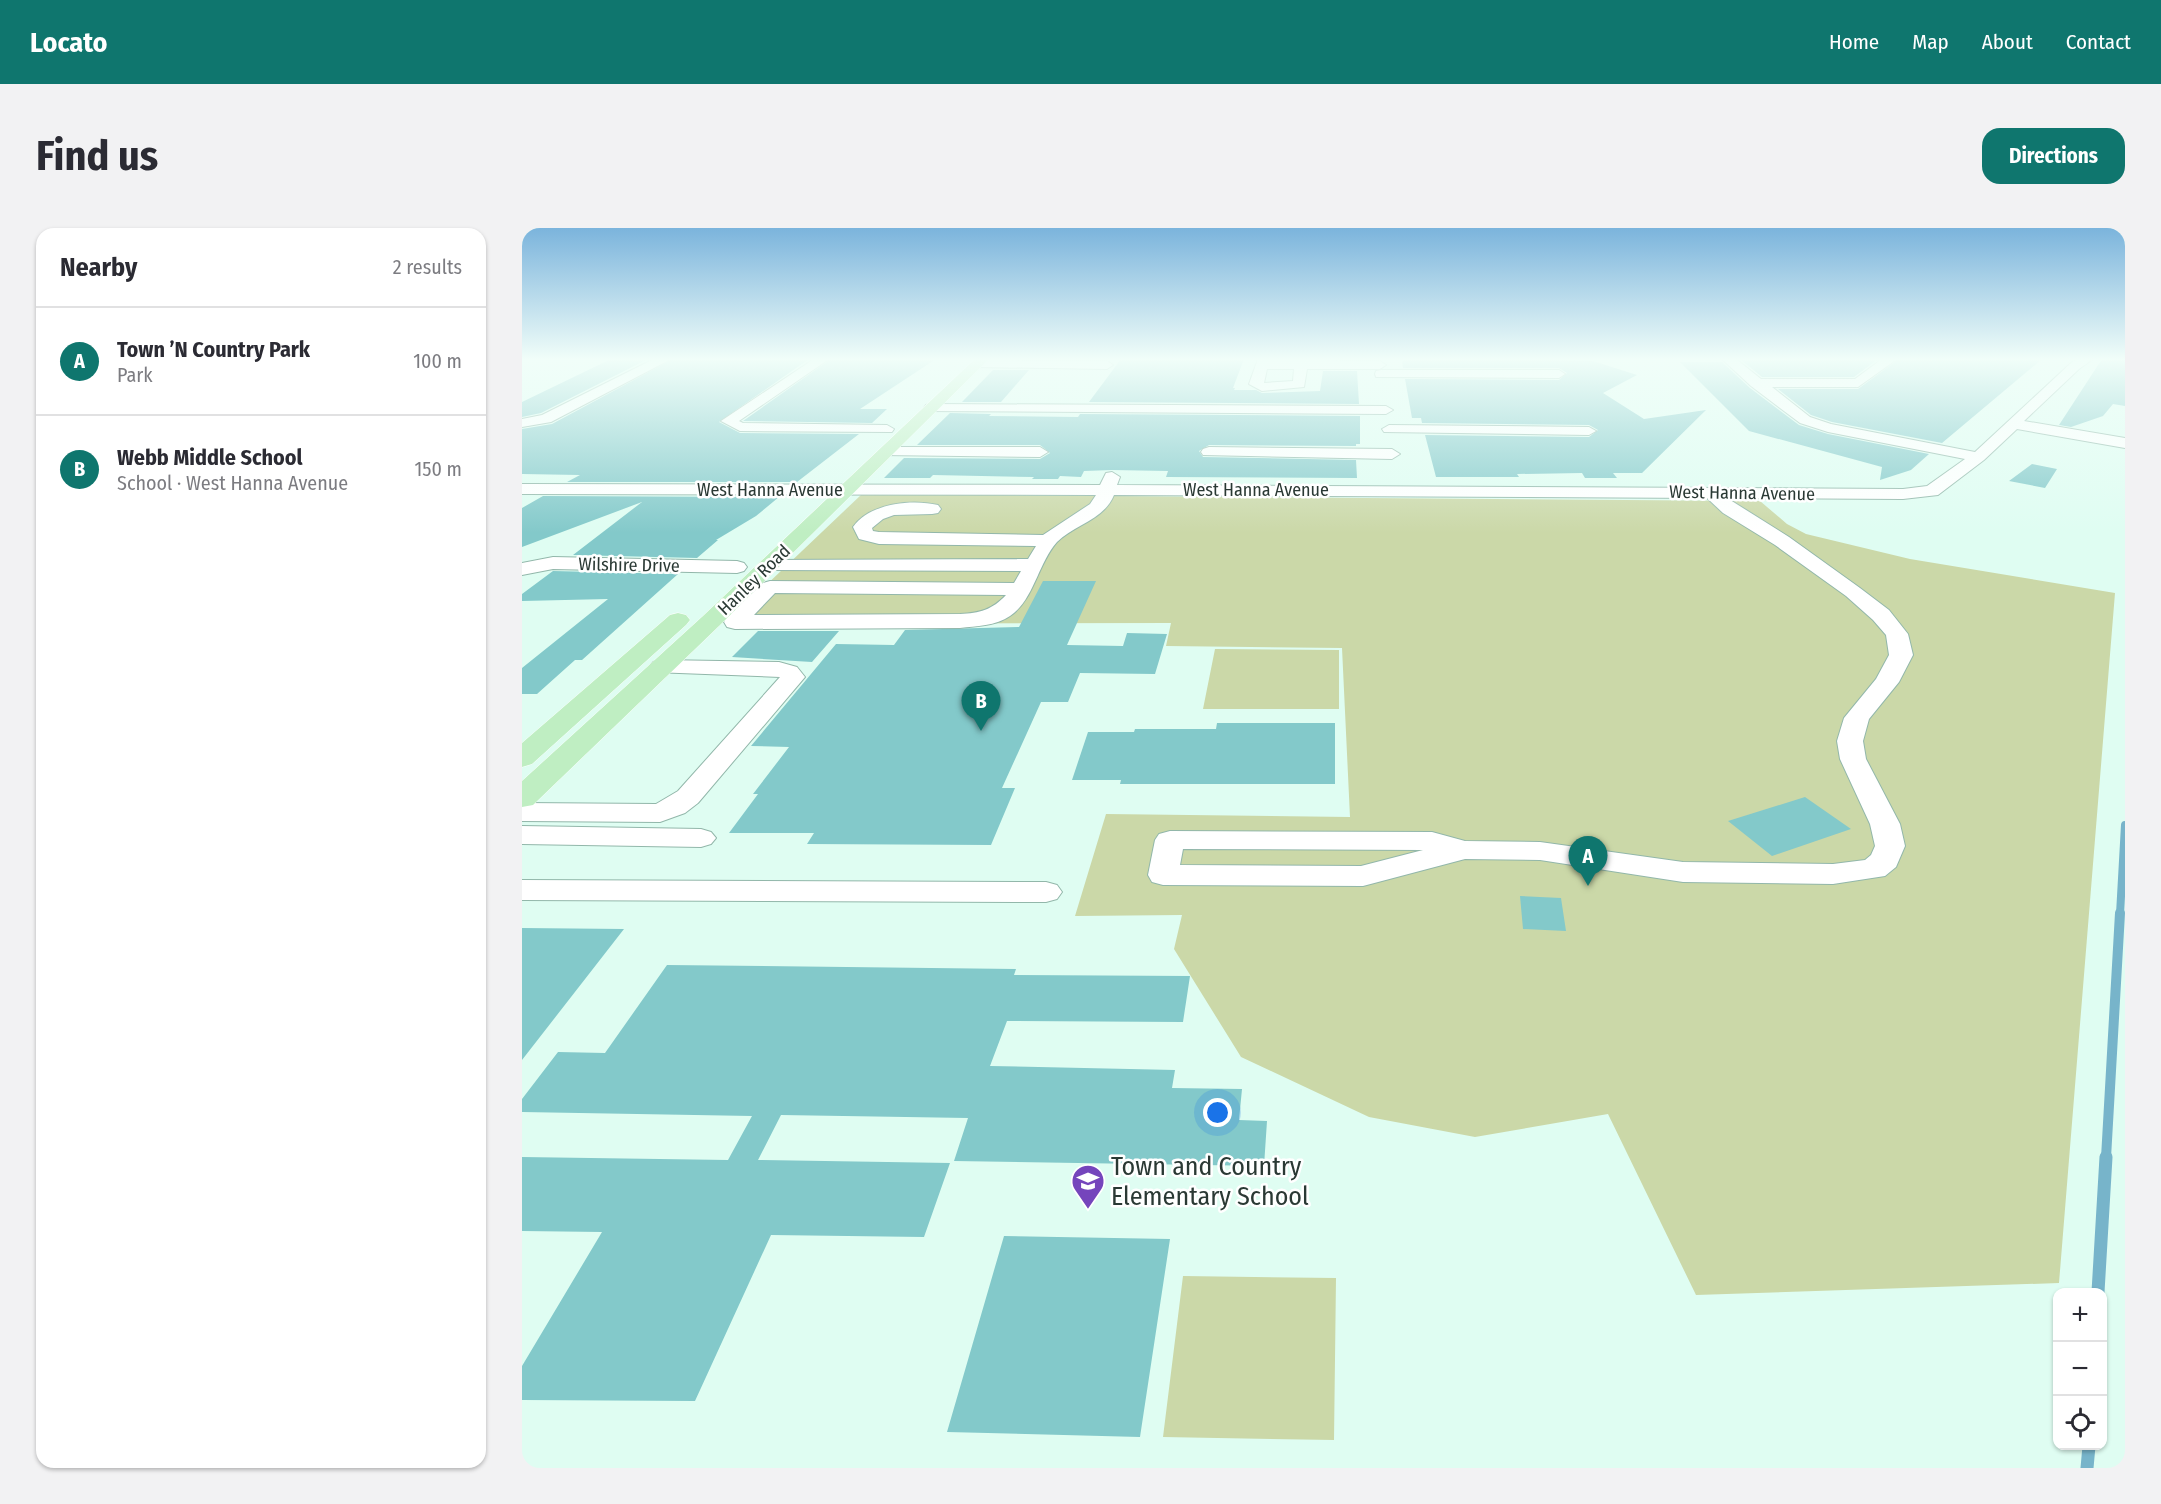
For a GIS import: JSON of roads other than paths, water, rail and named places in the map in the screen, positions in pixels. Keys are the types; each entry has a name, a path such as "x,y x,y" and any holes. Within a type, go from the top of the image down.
{"main road":[{"name":"Hanley Road","path":"522,758 704,597 901,417"},
{"name":"Hanley Road","path":"522,798 771,564 922,417"},
{"path":"601,689 661,667"},
{"path":"522,772 559,725"}],"street":[{"path":"522,423 550,417"},
{"path":"734,417 728,421 740,427 895,422"},
{"path":"1387,417 1407,491"},
{"path":"1801,417 1828,428 1978,457"},
{"name":"West Hanna Avenue","path":"522,489 1552,491 1720,501 1903,494 1932,491 1978,457 2022,417"},
{"path":"2014,424 2125,443"},
{"path":"1389,429 1589,431"},
{"path":"888,452 1040,452"},
{"path":"1209,452 1400,462"},
{"path":"1387,491 1384,462 1400,462"},
{"path":"1020,589 770,587 735,622 901,622 982,619 1002,612 1020,589 1049,541 1094,509 1103,500 1106,490"},
{"path":"1465,850 1363,876 1163,875 1170,840 1432,841 1465,850 1540,852 1683,872 1833,874 1874,869 1885,860 1890,846 1885,824 1853,759 1850,741 1857,718 1887,682 1901,655 1898,634 1881,615 1782,541 1720,501 1560,508 1552,491"},
{"path":"955,509 909,508 886,512 870,519 862,527 866,535 879,538 1049,541"},
{"path":"1060,509 1094,509"},
{"name":"Wilshire Drive","path":"522,570 553,563 737,567"},
{"path":"771,564 1035,565"},
{"path":"522,812 633,814 660,813 675,807 688,797 793,676 779,669 661,667"},
{"path":"522,835 701,838"},
{"path":"524,893 1046,892"}],"waterway":[{"path":"2120,914 2125,825"},
{"path":"2106,1158 2120,913"},
{"path":"2098,1288 2106,1157"},
{"path":"2087,1468 2089,1450"}],"place":[{"name":"Webb Middle School","path":"981,731"},
{"name":"Town ’N Country Park","path":"1588,886"},
{"name":"Town and Country Elementary School","path":"1088,1210"}]}
